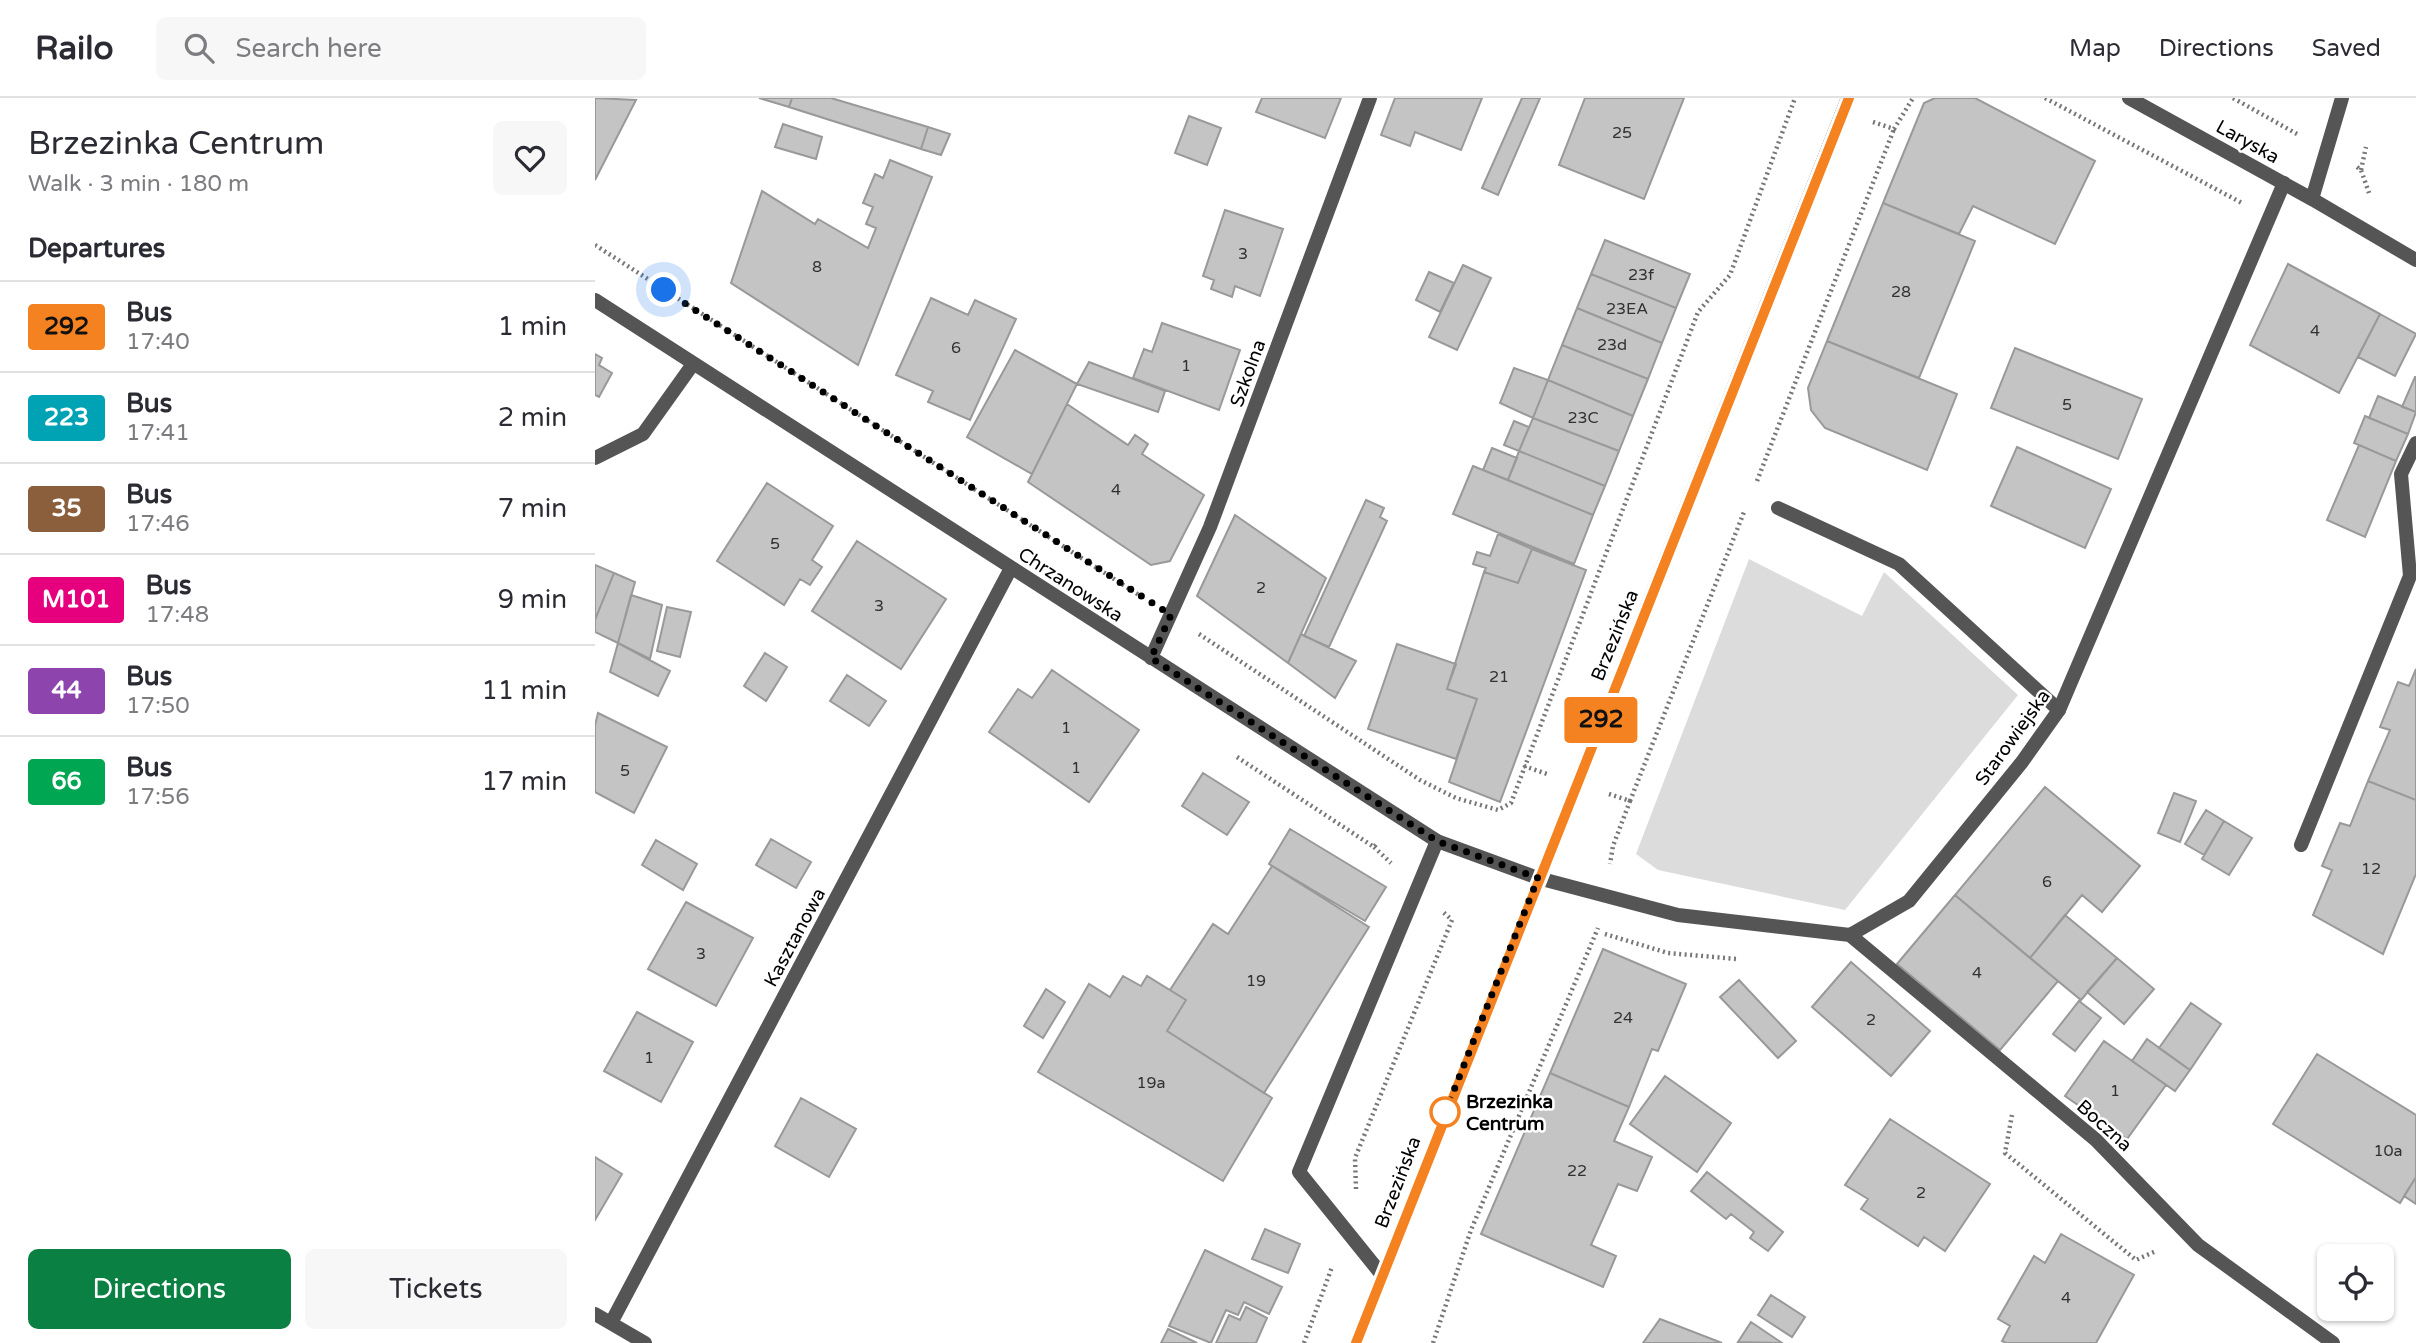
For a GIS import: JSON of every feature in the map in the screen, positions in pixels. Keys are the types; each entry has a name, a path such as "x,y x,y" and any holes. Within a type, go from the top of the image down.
{"main road":[{"name":"Brzezińska","path":"1356,1343 1575,783 1849,98"}],"street":[{"name":"Szkolna","path":"1151,658 1210,527 1370,98"},
{"name":"Laryska","path":"2129,98 2284,183 2416,260"},
{"path":"2312,199 2342,98"},
{"name":"Starowiejska","path":"1850,935 1909,901 2022,762 2059,710 2284,183"},
{"name":"Chrzanowska","path":"595,300 1437,841 1538,878"},
{"path":"595,458 643,434 693,364"},
{"path":"2301,845 2410,576 2402,474 2416,443"},
{"path":"1778,508 1899,564 2059,710"},
{"name":"Kasztanowa","path":"611,1323 1011,569"},
{"path":"1382,1275 1299,1172 1437,841"},
{"path":"1538,878 1678,915 1850,935"},
{"name":"Boczna","path":"1850,935 2097,1140 2198,1245 2333,1343"},
{"path":"595,1314 645,1343"}],"path":[{"path":"595,245 1171,615 1420,780 1456,798 1498,810 1511,803 1698,312 1730,275 1795,98"},
{"path":"1755,487 1894,130"},
{"path":"1433,1343 1471,1230 1597,932 1613,846 1749,500"},
{"path":"1524,766 1630,801"},
{"path":"1304,1343 1357,1200 1355,1158 1452,920 1374,847"},
{"path":"1597,932 1668,953 1751,960"},
{"path":"2013,1101 2012,1129 2005,1153 2136,1260 2158,1250"}],"shaded area":[{"path":"1749,559 1862,616 1884,572 2018,695 1845,910 1658,870 1636,854"}],"building":[{"path":"595,98 636,100 595,180"},
{"path":"759,98 792,98 789,107"},
{"path":"792,98 831,98 928,127 921,149 789,107"},
{"path":"1262,98 1341,98 1325,138 1256,112"},
{"path":"1395,98 1482,98 1461,150 1415,132 1410,146 1381,135"},
{"path":"1522,98 1540,98 1498,195 1482,188"},
{"path":"1585,98 1684,98 1644,199 1559,165"},
{"path":"1935,98 1975,98 2095,161 2055,244 1973,206 1959,234 1883,203 1924,103"},
{"path":"1189,116 1221,128 1207,165 1175,153"},
{"path":"783,124 822,137 816,159 775,147"},
{"path":"928,127 950,134 941,155 921,149"},
{"path":"890,160 932,177 858,365 731,283 762,191 815,224 818,219 868,248 876,228 866,224 873,207 863,203 875,174 883,178"},
{"path":"1883,203 1975,241 1919,378 1827,341"},
{"path":"1225,210 1283,229 1260,296 1235,286 1232,297 1211,289 1214,280 1203,276"},
{"path":"1605,240 1690,274 1676,308 1591,274"},
{"path":"2288,264 2380,314 2339,393 2250,345"},
{"path":"1463,265 1491,278 1457,350 1429,337"},
{"path":"1429,272 1454,283 1440,312 1416,300"},
{"path":"1591,274 1676,308 1662,343 1577,308"},
{"path":"931,298 968,315 975,300 1016,319 970,420 928,402 933,391 896,375"},
{"path":"1577,308 1662,343 1648,379 1562,345"},
{"path":"2380,314 2416,334 2395,376 2358,357"},
{"path":"1162,323 1240,350 1219,410 1133,378 1144,349 1152,352"},
{"path":"1827,341 1957,394 1927,470 1825,428 1811,410 1808,388"},
{"path":"1562,345 1648,379 1633,416 1548,380"},
{"path":"2015,348 2142,399 2118,459 1991,408"},
{"path":"1015,350 1077,384 1032,474 967,437"},
{"path":"595,354 602,358 599,365 612,373 599,397 595,395"},
{"path":"1089,362 1165,391 1158,412 1077,384"},
{"path":"1514,368 1548,380 1533,418 1500,403"},
{"path":"2416,377 2416,412 2402,407"},
{"path":"1548,380 1633,416 1619,451 1533,418"},
{"path":"2378,396 2416,412 2408,434 2369,418"},
{"path":"1067,404 1128,445 1135,435 1148,444 1142,454 1204,495 1170,561 1151,565 1028,482"},
{"path":"2365,416 2408,434 2396,461 2354,443"},
{"path":"1533,418 1619,451 1605,486 1519,451"},
{"path":"1514,421 1529,427 1519,451 1504,445"},
{"path":"2359,445 2396,461 2365,537 2327,520"},
{"path":"2017,447 2111,489 2085,548 1991,506"},
{"path":"1492,448 1517,458 1508,480 1483,470"},
{"path":"1519,451 1605,486 1593,515 1508,480"},
{"path":"1473,466 1593,515 1574,564 1453,514"},
{"path":"767,483 833,526 812,560 822,567 810,585 800,579 784,605 717,561"},
{"path":"1366,500 1384,508 1380,517 1387,521 1329,647 1304,636"},
{"path":"1235,515 1326,578 1288,663 1197,596"},
{"path":"1498,534 1532,549 1518,583 1484,572 1486,568 1473,564 1477,552 1490,556"},
{"path":"857,541 946,599 901,669 812,611"},
{"path":"1532,549 1586,570 1500,802 1449,782 1477,699 1447,689 1484,572 1518,583"},
{"path":"595,565 614,573 595,620"},
{"path":"614,573 635,582 618,643 595,632 595,620"},
{"path":"631,595 662,605 650,659 618,643"},
{"path":"667,607 691,612 680,657 657,651"},
{"path":"1301,634 1356,661 1335,698 1288,663"},
{"path":"618,643 670,671 658,696 610,672"},
{"path":"1397,644 1456,664 1447,689 1477,699 1456,759 1368,729"},
{"path":"765,653 787,667 766,701 744,686"},
{"path":"2416,669 2416,800 2368,781 2390,730 2380,727 2398,682 2409,686"},
{"path":"1052,670 1139,730 1089,802 989,732 1018,689 1032,698"},
{"path":"847,675 886,701 869,726 830,701"},
{"path":"598,713 667,747 634,813 595,792 595,725"},
{"path":"1203,773 1249,802 1227,835 1182,806"},
{"path":"2368,781 2416,800 2416,874 2383,954 2313,915 2332,870 2322,866 2340,823 2350,826"},
{"path":"2045,787 2140,866 2102,912 2082,895 2030,958 1955,895"},
{"path":"2174,793 2196,801 2180,842 2158,833"},
{"path":"2206,810 2224,821 2204,855 2185,844"},
{"path":"2224,821 2252,838 2229,875 2202,859"},
{"path":"1290,829 1386,887 1365,921 1269,864"},
{"path":"771,839 811,862 796,888 756,865"},
{"path":"656,840 697,864 683,890 642,865"},
{"path":"1272,866 1369,927 1264,1093 1167,1031 1186,1000 1170,990 1213,924 1228,934"},
{"path":"1955,895 2058,981 2000,1050 1897,964"},
{"path":"686,902 753,938 716,1006 648,969"},
{"path":"2065,915 2117,958 2081,1000 2030,958"},
{"path":"1603,949 1686,984 1658,1051 1652,1049 1629,1107 1550,1073"},
{"path":"2117,958 2154,989 2124,1024 2087,992"},
{"path":"1851,962 1930,1031 1891,1076 1812,1007"},
{"path":"1123,976 1141,986 1147,976 1186,1000 1167,1031 1272,1098 1223,1181 1038,1072 1089,984 1110,997"},
{"path":"1739,980 1796,1041 1778,1058 1720,997"},
{"path":"1046,989 1065,1002 1043,1038 1024,1026"},
{"path":"2079,1001 2101,1018 2075,1051 2053,1034"},
{"path":"2191,1003 2221,1024 2190,1070 2159,1048"},
{"path":"637,1012 693,1042 661,1102 604,1071"},
{"path":"2147,1039 2190,1070 2175,1091 2132,1061"},
{"path":"2104,1041 2166,1085 2127,1139 2065,1096"},
{"path":"2317,1054 2416,1115 2416,1177 2400,1203 2273,1124"},
{"path":"1550,1073 1629,1107 1614,1141 1652,1157 1637,1191 1618,1184 1591,1245 1616,1256 1603,1287 1481,1234"},
{"path":"1665,1076 1731,1123 1697,1172 1630,1124"},
{"path":"801,1098 856,1129 829,1177 775,1146"},
{"path":"1890,1119 1990,1184 1945,1251 1924,1237 1918,1246 1861,1209 1868,1199 1845,1185"},
{"path":"595,1157 622,1174 595,1220"},
{"path":"1707,1172 1783,1232 1768,1251 1750,1238 1754,1232 1731,1214 1726,1219 1691,1191"},
{"path":"2416,1177 2416,1204 2404,1196"},
{"path":"1265,1229 1300,1244 1288,1273 1252,1259"},
{"path":"2061,1234 2134,1275 2096,1343 2002,1341 2010,1326 1998,1319 2034,1256 2045,1263"},
{"path":"1205,1250 1282,1287 1269,1314 1244,1302 1238,1315 1226,1310 1211,1343 1169,1326"},
{"path":"1771,1295 1805,1317 1792,1337 1758,1315"},
{"path":"1246,1307 1267,1318 1256,1343 1216,1343 1229,1315 1240,1320"},
{"path":"1660,1319 1722,1343 1643,1343"},
{"path":"1751,1322 1782,1343 1738,1342"},
{"path":"1168,1329 1197,1343 1161,1343"}],"bus line":[{"name":"292","path":"1356,1343 1849,98"}],"place":[{"name":"Brzezinka Centrum","path":"1445,1112"}],"route":[{"path":"664,290 1171,615 1151,658 1437,841 1538,878 1443,1118 1445,1112"}]}
